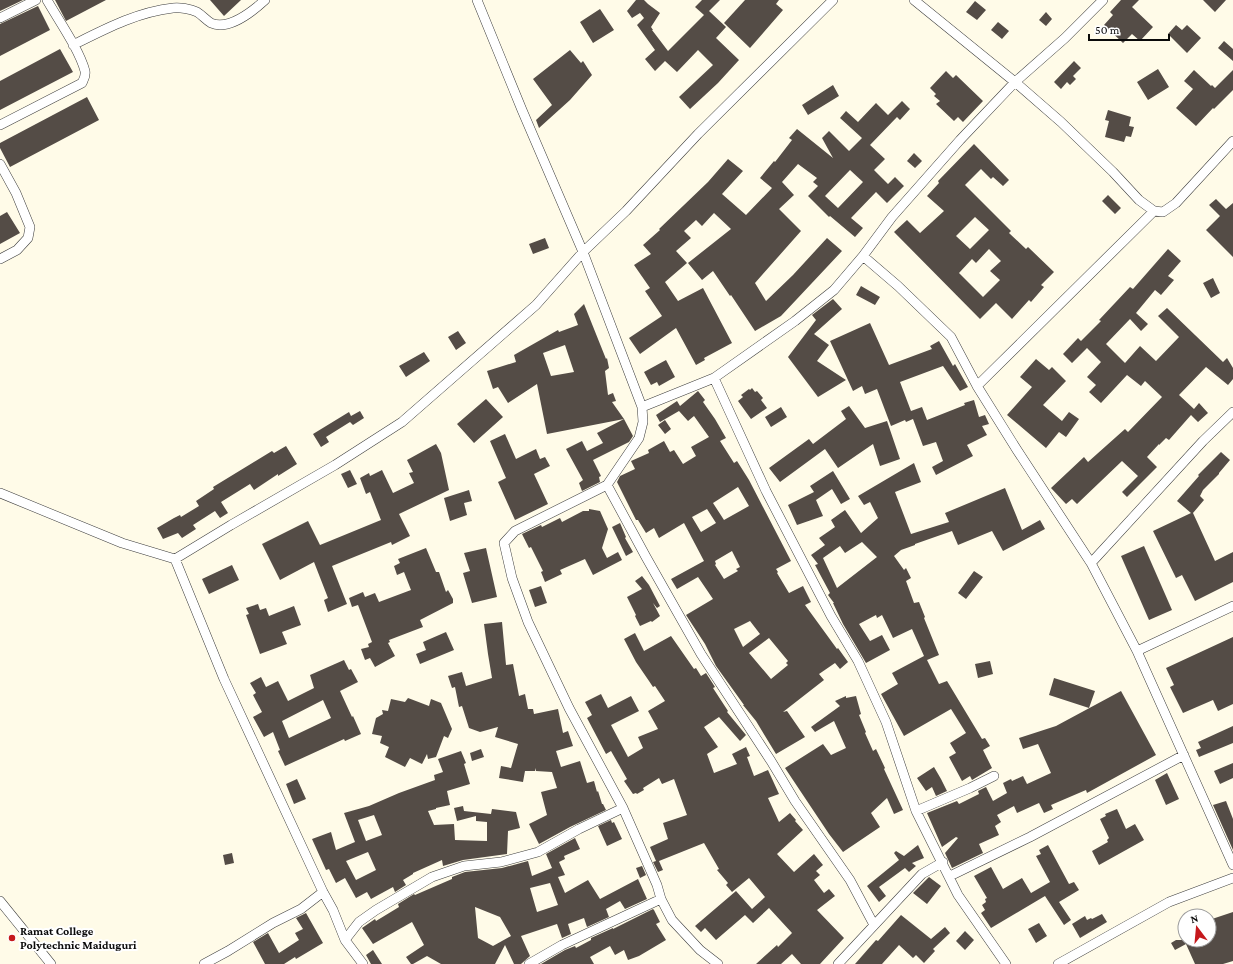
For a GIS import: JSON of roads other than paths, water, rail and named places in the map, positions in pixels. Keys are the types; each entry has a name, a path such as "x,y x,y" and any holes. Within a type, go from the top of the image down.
{"street":[{"path":"0,18 36,0"},
{"path":"0,125 82,83 85,78 85,72 73,45 48,0"},
{"path":"73,45 138,15 173,4 196,11 212,23 223,25 237,21 265,0"},
{"path":"477,0 583,252 642,408 643,422 639,438 607,485 515,531 504,543 512,578 528,622 569,708 623,808 657,885 661,899 672,920 700,950 718,964"},
{"path":"0,493 122,543 176,559 230,525 335,465 402,422 536,305 583,252 626,211 698,134 826,9 833,0"},
{"path":"914,0 1015,82 1061,122 1113,172 1139,200 1154,211 1163,212 1176,203 1233,141"},
{"path":"642,408 714,378 795,321 834,290 863,256 892,217 960,140 1015,82 1065,38 1103,0"},
{"path":"0,164 16,193 30,227 28,238 17,250 0,260"},
{"path":"976,386 1154,211"},
{"path":"863,256 898,286 951,337 976,386 1091,563 1137,651 1233,865"},
{"path":"714,378 766,491 831,616 858,661 886,722 916,811 943,862 958,895 1006,964"},
{"path":"1091,563 1203,441 1233,412"},
{"path":"607,485 701,654 772,761 795,801 850,880 874,924"},
{"path":"176,559 224,679 345,940 363,964"},
{"path":"1137,651 1233,606"},
{"path":"950,876 1030,837 1184,755"},
{"path":"916,811 994,776"},
{"path":"345,940 359,922 376,910 432,877 464,866 501,862 538,852 579,829 623,808"},
{"path":"838,964 922,874 943,862"},
{"path":"1058,964 1169,902 1233,878"},
{"path":"204,964 273,923 301,909 323,892"},
{"path":"529,964 562,945 661,899"},
{"path":"0,901 51,964"}],"place":[{"name":"Ramat College Polytechnic Maiduguri","path":"12,938"}]}
